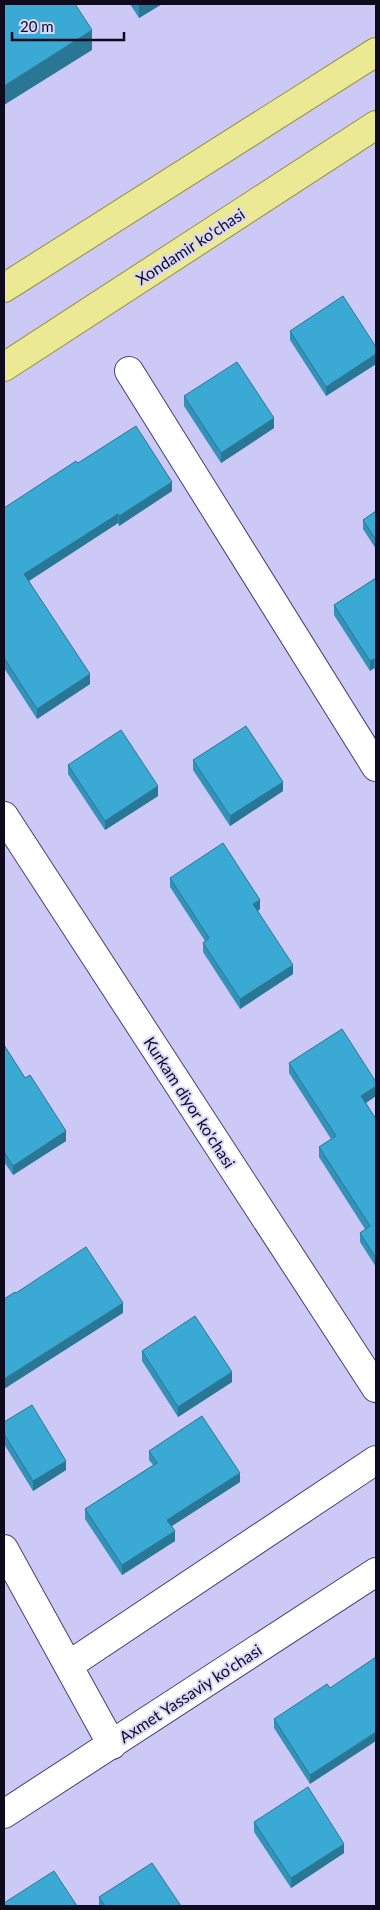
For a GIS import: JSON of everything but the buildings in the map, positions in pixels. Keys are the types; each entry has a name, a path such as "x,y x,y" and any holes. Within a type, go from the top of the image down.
{"main road":[{"path":"4,288 376,52"},
{"name":"Xondamir ko'chasi","path":"4,367 376,125"}],"street":[{"path":"129,371 376,767"},
{"name":"Kurkam diyor ko'chasi","path":"4,816 376,1388"},
{"path":"69,1665 376,1460"},
{"path":"4,1549 112,1745"},
{"name":"Axmet Yassaviy ko'chasi","path":"4,1814 376,1572"}]}
